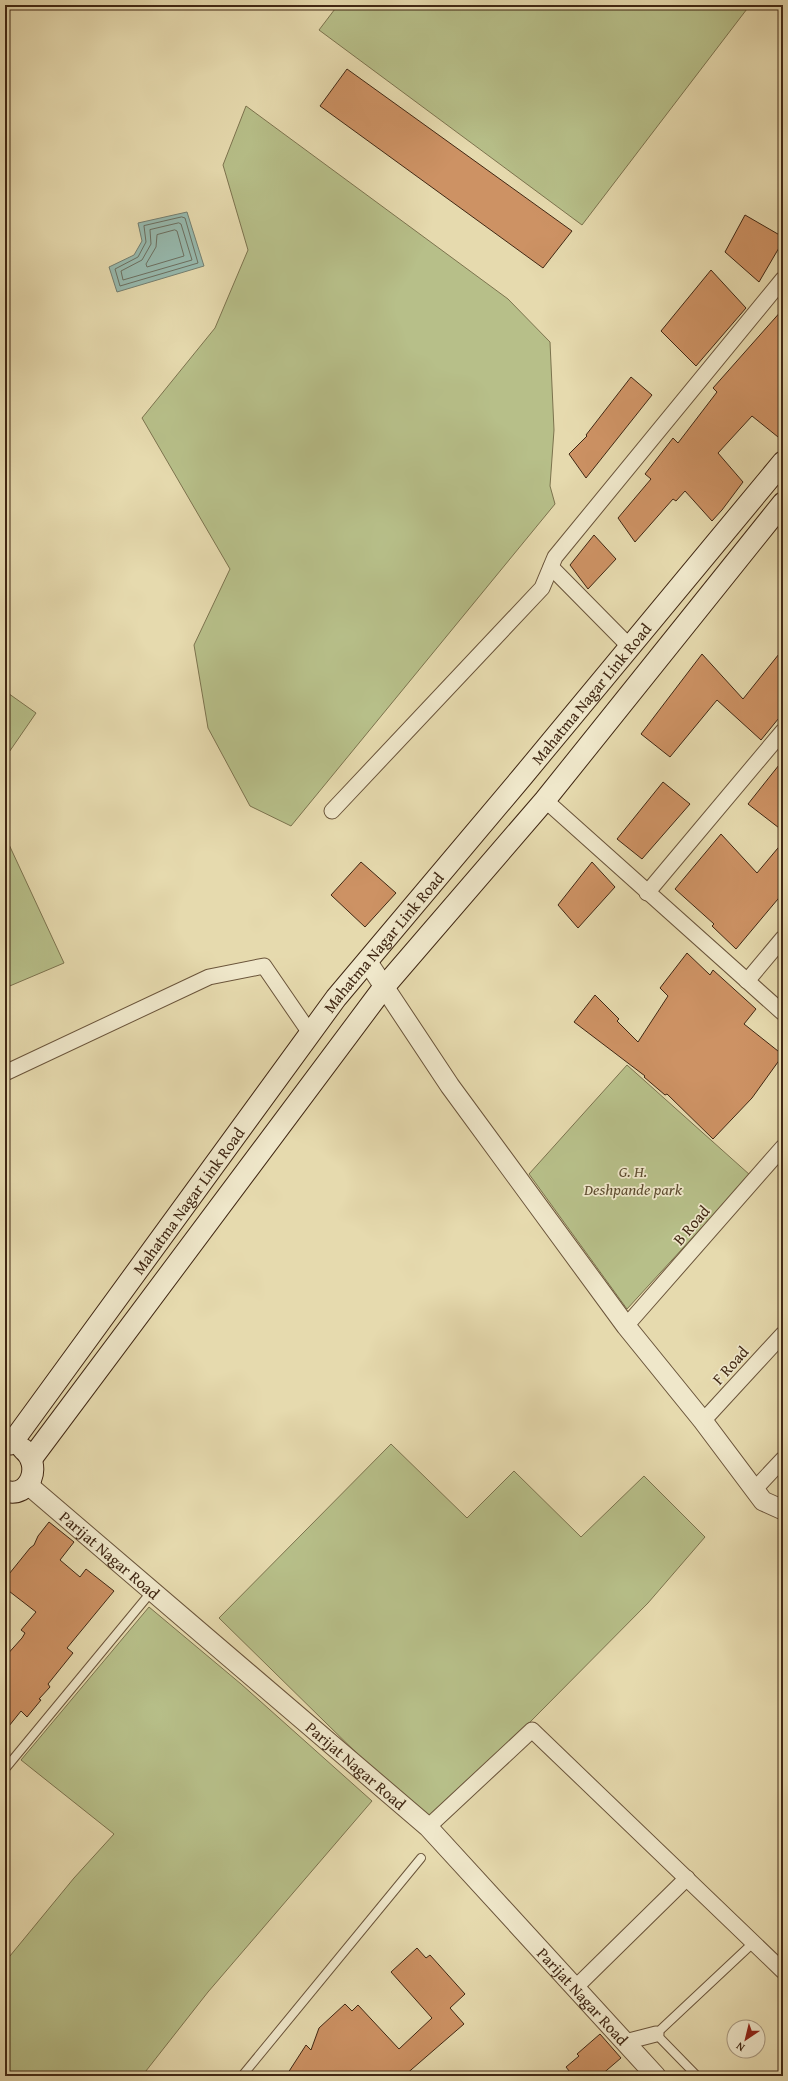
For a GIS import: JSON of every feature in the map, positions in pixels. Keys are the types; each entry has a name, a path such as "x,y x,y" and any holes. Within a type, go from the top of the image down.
{"main road":[{"name":"Mahatma Nagar Link Road","path":"8,1445 336,998 630,648 783,462"},
{"name":"Mahatma Nagar Link Road","path":"32,1458 384,987 545,800 783,503"},
{"path":"8,1445 23,1448 32,1458 34,1472 12,1491"}],"street":[{"path":"332,810 542,588 555,557 783,279"},
{"path":"551,567 630,648"},
{"path":"647,893 783,731"},
{"path":"545,800 647,893 783,1013"},
{"path":"747,981 783,938"},
{"path":"367,961 450,1086 626,1326 703,1421 763,1501 783,1510"},
{"path":"5,1073 209,977 264,966 310,1033"},
{"name":"B Road","path":"626,1326 783,1148"},
{"name":"F Road","path":"703,1421 783,1334"},
{"path":"755,1490 783,1459"},
{"name":"Parijat Nagar Road","path":"12,1491 152,1590 428,1827 656,2076"},
{"path":"428,1827 532,1730 783,1971"},
{"path":"576,1987 687,1878"},
{"path":"625,2042 656,2034"}],"lane":[{"path":"5,1769 152,1590"},
{"path":"242,2076 421,1858"},
{"path":"697,2076 656,2034 753,1943"}],"green space":[{"path":"338,5 750,5 582,225 319,30"},
{"path":"246,106 508,299 550,342 554,430 550,486 555,504 291,826 250,806 208,728 194,645 230,569 142,418 215,328 248,250 223,165"},
{"path":"5,691 36,713 5,758"},
{"path":"5,836 64,963 5,988"},
{"name":"G. H. Deshpande park","path":"627,1065 750,1175 627,1309 529,1174"},
{"path":"391,1444 467,1518 514,1471 581,1537 644,1476 705,1537 648,1603 429,1824 219,1618"},
{"path":"149,1607 241,1684 372,1801 208,1992 142,2076 5,2076 5,1962 74,1878 114,1834 21,1760"}],"water":[{"path":"187,212 204,266 117,292 109,267 134,255 142,241 138,223"}],"building":[{"path":"347,69 572,231 543,268 320,106"},
{"path":"745,215 783,237 783,241 759,282 725,252"},
{"path":"711,270 746,308 696,366 661,331"},
{"path":"783,309 783,441 752,416 718,453 743,482 712,521 685,491 676,501 673,499 635,542 618,518 651,479 645,474 673,438 678,443 717,392 713,388"},
{"path":"631,377 652,395 586,478 569,454 587,436 586,435"},
{"path":"594,535 616,559 588,589 570,565"},
{"path":"783,649 783,713 761,740 717,700 670,757 641,734 702,654 743,699"},
{"path":"783,760 783,831 748,804"},
{"path":"663,782 690,804 642,859 617,839"},
{"path":"721,834 757,873 783,842 783,893 736,949 712,926 714,924 675,889"},
{"path":"361,862 396,893 365,927 331,895"},
{"path":"592,862 615,887 578,928 558,905"},
{"path":"687,953 710,975 713,970 756,1009 744,1024 783,1055 752,1098 713,1139 667,1094 665,1095 644,1077 645,1076 574,1022 595,995 619,1019 617,1021 638,1042 668,996 660,988"},
{"path":"49,1522 74,1542 60,1560 80,1577 86,1569 114,1591 67,1648 73,1653 48,1684 50,1687 39,1699 41,1700 27,1717 21,1711 5,1731 5,1657 22,1638 25,1633 21,1630 36,1612 5,1588 5,1579 34,1545 38,1536"},
{"path":"417,1948 426,1958 430,1955 465,1994 450,2008 464,2024 404,2076 286,2076 306,2045 311,2050 319,2028 345,2004 352,2011 358,2005 399,2049 432,2018 391,1972"},
{"path":"600,2034 621,2058 600,2076 573,2076 566,2067 579,2056 577,2054"}]}
